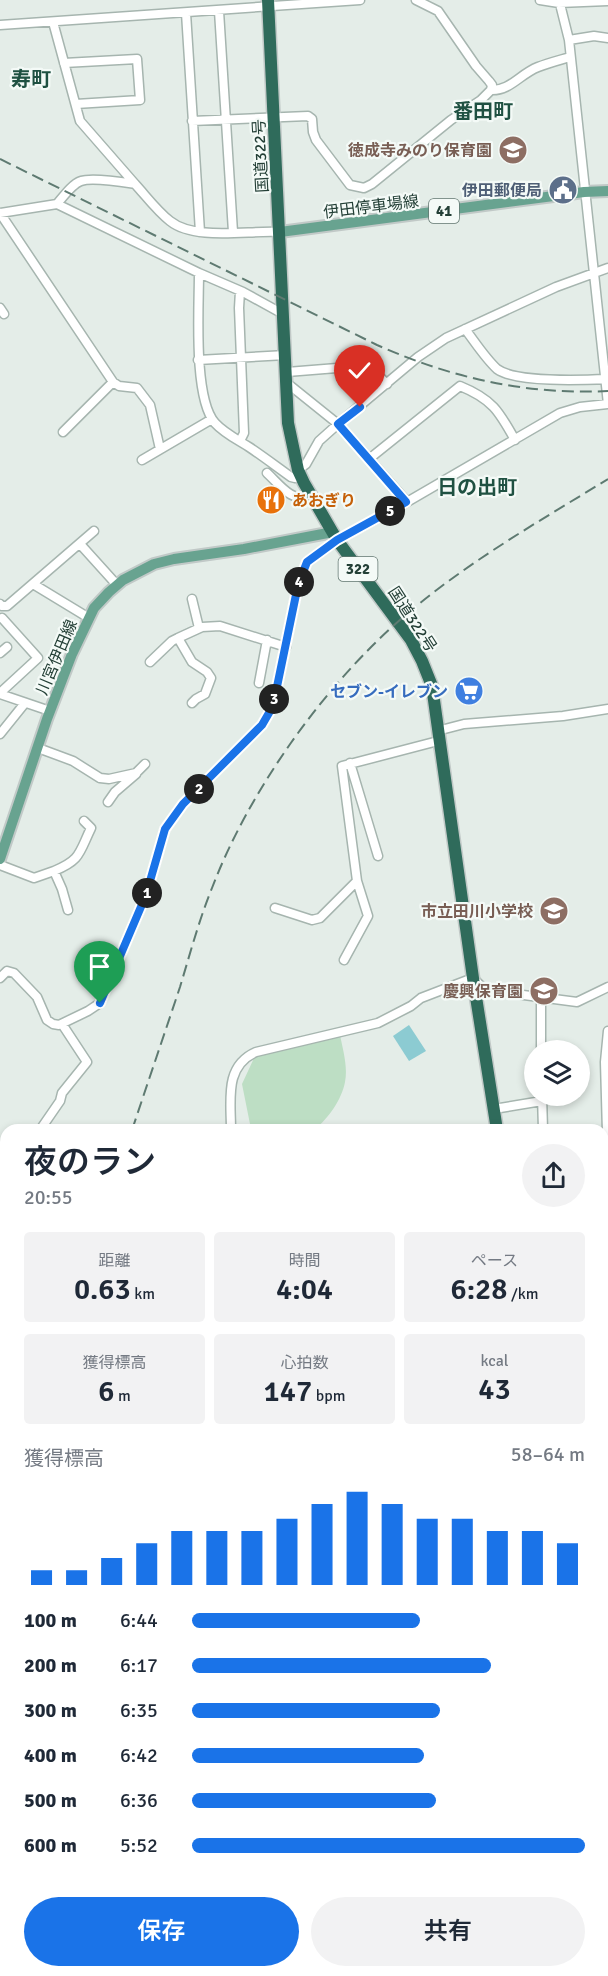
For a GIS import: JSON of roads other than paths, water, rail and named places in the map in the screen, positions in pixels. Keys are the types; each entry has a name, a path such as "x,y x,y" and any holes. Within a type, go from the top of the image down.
{"highway":[{"name":"国道322号","path":"268,4 288,423 300,473 312,498 335,536 411,640 432,686 473,978 496,1124"}],"main road":[{"name":"伊田停車場線","path":"280,232 584,192 608,191"},
{"name":"川宮伊田線","path":"0,860 50,711 72,654 94,608 117,585 154,564 174,559 335,536"}],"street":[{"path":"0,25 219,11 268,4 360,0"},
{"path":"192,121 308,116 312,118 316,140 350,185 364,188 372,184 451,120 481,100 492,86 438,11 416,0"},
{"path":"540,0 608,1"},
{"path":"0,978 7,972 14,973 37,997 47,1020 59,1026 100,1003 146,895 165,829 183,804 262,725 273,706 298,585 307,562 335,536 406,502 560,413 580,407 608,404 604,339 592,274 568,40 559,1"},
{"path":"219,11 233,232"},
{"path":"186,13 200,232"},
{"path":"53,22 80,121 170,222 186,230 200,232 280,232"},
{"path":"568,40 594,36 608,38"},
{"path":"491,90 500,91 525,73 570,57"},
{"path":"64,63 137,59 140,100 76,104"},
{"path":"57,204 71,188 81,181 102,180 135,184"},
{"path":"160,449 150,405 137,388 118,386 113,382 0,213 57,204 240,291 283,314"},
{"path":"199,273 198,360 202,389 212,419 221,429 295,478 319,441 418,357 446,338 556,287 608,268"},
{"path":"240,291 240,358 244,433 240,441"},
{"path":"465,329 496,368 503,372 531,379 607,379"},
{"path":"198,360 286,355"},
{"path":"287,377 362,366 370,368 387,384"},
{"path":"287,377 338,424 406,502"},
{"path":"63,432 113,382"},
{"path":"369,459 460,386 479,394 500,413 516,440"},
{"path":"142,460 212,419"},
{"path":"267,473 294,498 301,500 312,498"},
{"path":"0,604 7,606 94,531"},
{"path":"80,544 117,585"},
{"path":"33,584 89,618"},
{"path":"192,599 199,628"},
{"path":"2,618 38,658 0,694 50,711"},
{"path":"150,662 172,641 207,626 220,626 286,647"},
{"path":"178,639 192,662 207,672 211,678 205,694 192,703"},
{"path":"259,683 267,640"},
{"path":"1,732 26,703"},
{"path":"344,960 368,916 357,880 342,766 438,736 464,724 563,716 608,709"},
{"path":"38,748 73,761 100,778 109,779 136,773"},
{"path":"350,763 378,856"},
{"path":"108,802 145,764"},
{"path":"0,865 34,878 71,864 78,856 91,828 84,821"},
{"path":"54,871 63,889 68,910"},
{"path":"275,908 312,920 320,918 357,880"},
{"path":"231,1124 232,1079 245,1056 263,1049 378,1023 411,1006 421,998 473,978 485,990 577,1002 608,987"},
{"path":"541,997 541,1040"},
{"path":"44,1124 60,1101 62,1094 87,1062 62,1024"},
{"path":"608,1031 605,1062 608,1124"},
{"path":"495,1109 524,1102"},
{"path":"542,1106 543,1124"}],"water":[{"path":"409,1025 426,1051 409,1061 393,1036"}],"railway":[{"path":"0,159 405,357 461,375 519,387 578,392 608,391"},
{"path":"134,1124 212,888 246,815 267,778 291,743 344,676 372,646 425,599 476,562 608,479"}],"place":[{"name":"徳成寺みのり保育園","path":"513,150"},
{"name":"伊田郵便局","path":"563,190"},
{"name":"あおぎり","path":"271,500"},
{"name":"セブン-イレブン","path":"469,691"},
{"name":"市立田川小学校","path":"554,911"},
{"name":"慶興保育園","path":"544,991"}],"district":[{"name":"寿町","path":"31,79"},
{"name":"番田町","path":"483,111"},
{"name":"日の出町","path":"477,487"}]}
